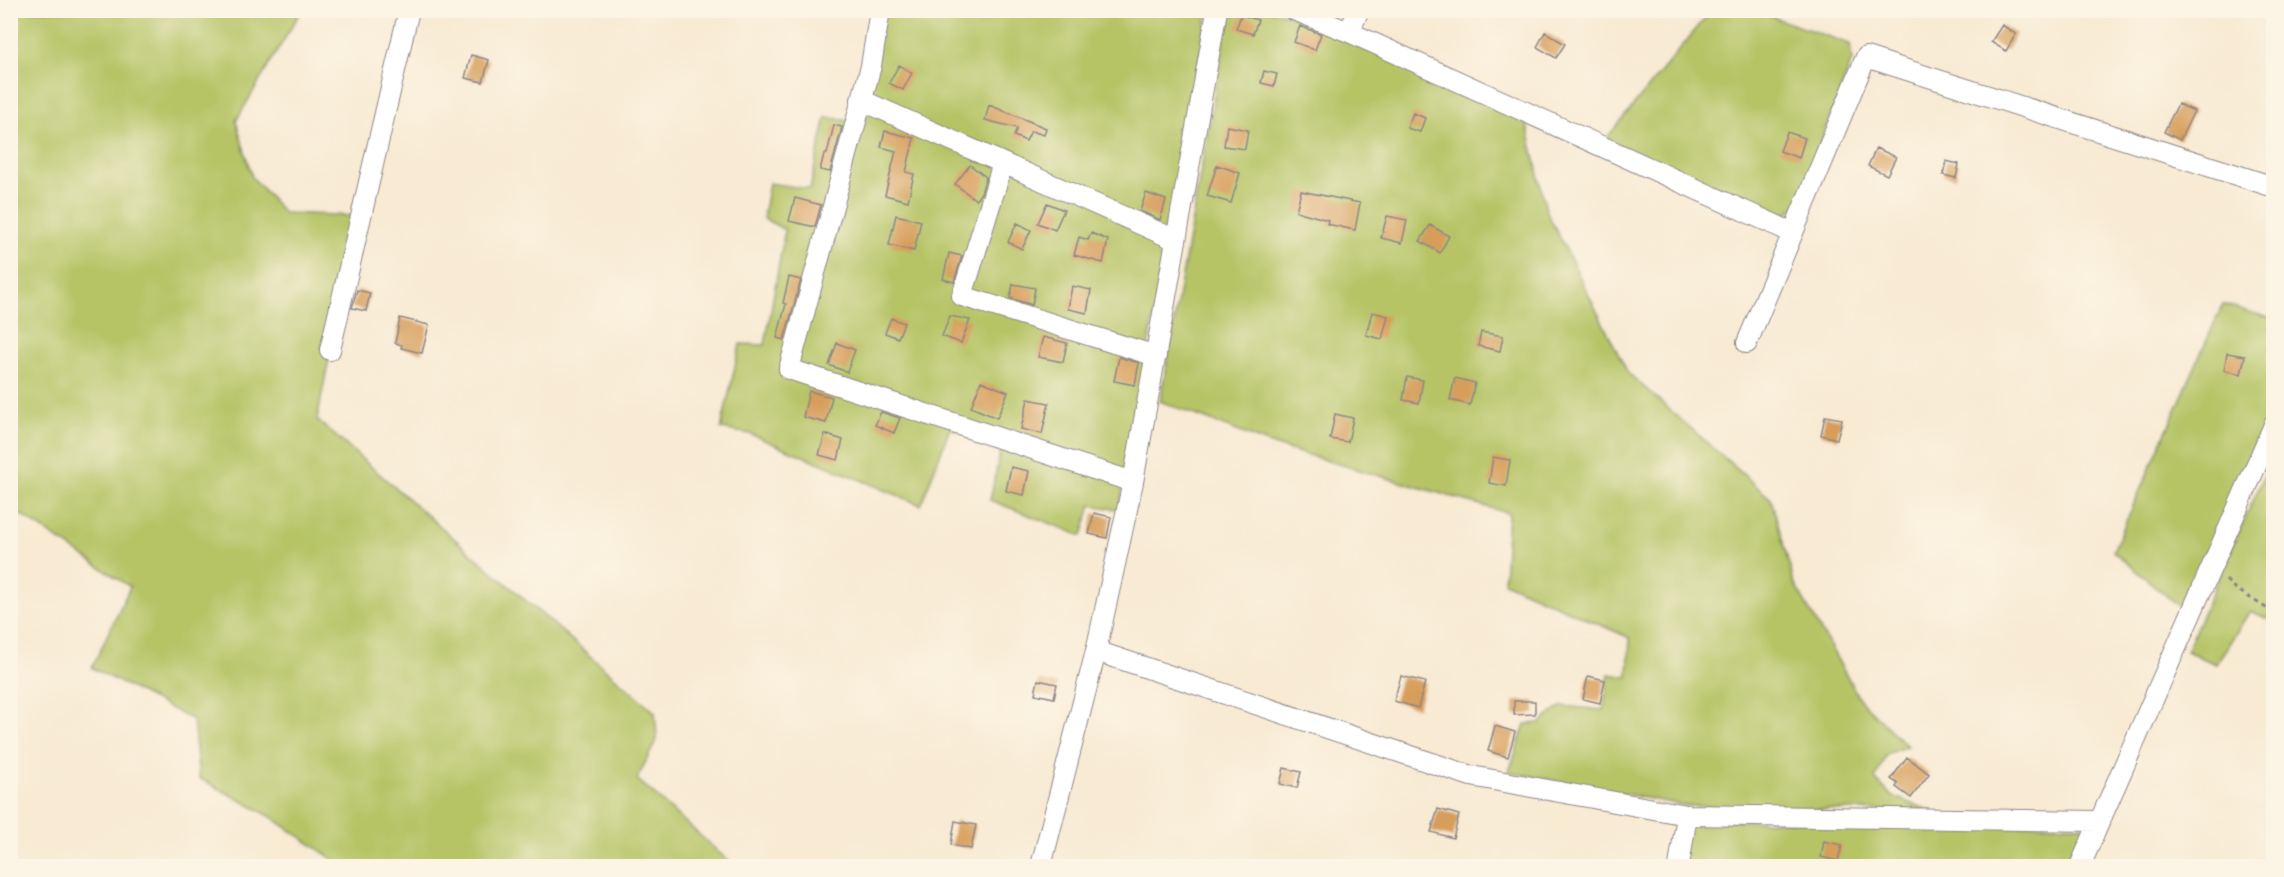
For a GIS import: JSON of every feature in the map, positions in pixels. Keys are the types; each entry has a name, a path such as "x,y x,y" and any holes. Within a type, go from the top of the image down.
{"street":[{"path":"330,350 409,10"},
{"path":"880,10 871,66 789,369 1133,482"},
{"path":"1041,867 1096,651 1133,482 1217,10"},
{"path":"1294,10 1349,32 1793,233"},
{"path":"1349,32 1359,10"},
{"path":"1747,343 1866,57 2274,187"},
{"path":"861,100 1176,240"},
{"path":"1003,163 962,296 1156,356"},
{"path":"2080,867 2098,821 2274,425"},
{"path":"1096,651 1471,776 1688,815 2098,821"},
{"path":"1679,867 1688,815"}],"path":[{"path":"2213,561 2233,587 2274,613"}],"green space":[{"path":"13,11 301,11 236,121 252,177 284,213 357,216 317,420 655,712 657,739 637,779 734,866 343,866 268,815 199,778 193,720 92,668 130,587 11,508 10,15"},
{"path":"874,11 1208,11 1119,510 1091,505 1082,536 990,500 1002,444 950,428 921,505 750,434 721,429 740,344 765,345 785,230 763,218 769,183 810,189 826,117 850,121"},
{"path":"1229,11 1275,11 1308,21 1526,120 1546,210 1628,373 1771,499 1794,583 1861,701 1907,746 1887,754 1875,779 1892,796 1934,812 1687,806 1509,772 1525,724 1540,723 1562,706 1603,710 1609,674 1628,677 1630,638 1504,582 1508,513 1273,445 1160,401"},
{"path":"1711,11 1755,11 1850,44 1852,60 1796,207 1782,216 1606,139"},
{"path":"2223,304 2273,319 2273,417 2181,608 2113,551"},
{"path":"2273,456 2273,621 2250,611 2216,664 2186,651"},
{"path":"1676,820 2086,825 2070,866 1668,866"}],"building":[{"path":"1241,15 1258,20 1253,34 1236,29"},
{"path":"2002,25 2016,34 2006,51 1991,42"},
{"path":"1300,26 1321,34 1315,50 1294,42"},
{"path":"1545,32 1565,44 1556,58 1537,47"},
{"path":"471,55 489,60 483,82 465,78"},
{"path":"899,65 912,73 903,90 889,83"},
{"path":"1264,71 1277,74 1274,86 1261,83"},
{"path":"2178,104 2194,111 2180,140 2164,132"},
{"path":"989,105 1046,128 1044,135 1031,131 1026,141 1014,136 1017,128 985,120"},
{"path":"1413,113 1425,118 1420,132 1407,128"},
{"path":"834,125 842,127 830,172 820,170 824,154 827,154"},
{"path":"1227,126 1248,130 1245,149 1224,146"},
{"path":"885,131 914,138 906,172 914,174 908,201 885,195 896,151 881,147"},
{"path":"1787,132 1805,138 1799,158 1780,151"},
{"path":"1876,148 1896,157 1887,175 1868,166"},
{"path":"1946,161 1959,164 1956,178 1943,175"},
{"path":"970,165 986,177 976,200 955,184"},
{"path":"1217,165 1240,173 1231,203 1207,196"},
{"path":"1301,191 1360,203 1355,230 1327,224 1328,220 1296,211"},
{"path":"1146,193 1166,200 1160,220 1140,211"},
{"path":"795,198 821,205 815,227 789,221"},
{"path":"1047,203 1064,210 1055,230 1038,223"},
{"path":"896,215 921,221 914,251 889,245"},
{"path":"1387,216 1407,220 1402,243 1381,238"},
{"path":"1017,223 1031,230 1022,249 1008,242"},
{"path":"1430,225 1449,236 1440,253 1420,241"},
{"path":"1091,233 1108,240 1103,263 1074,255 1079,237 1088,240"},
{"path":"949,253 962,256 954,282 943,279"},
{"path":"789,277 801,280 784,340 777,338 786,304 783,303"},
{"path":"1013,284 1035,288 1032,305 1010,298"},
{"path":"1072,286 1091,290 1087,313 1068,309"},
{"path":"357,290 370,293 366,311 352,308"},
{"path":"1372,312 1388,316 1382,339 1366,335"},
{"path":"950,316 970,320 961,343 942,336"},
{"path":"400,318 429,325 422,353 401,348 402,345 395,343"},
{"path":"891,318 904,323 898,338 885,333"},
{"path":"1481,332 1503,336 1500,351 1478,346"},
{"path":"1043,337 1067,343 1063,362 1038,357"},
{"path":"837,343 855,350 847,372 829,365"},
{"path":"2227,353 2245,356 2241,374 2224,370"},
{"path":"1119,357 1139,363 1135,385 1114,381"},
{"path":"1407,377 1423,380 1419,403 1403,400"},
{"path":"1455,378 1475,383 1470,405 1450,400"},
{"path":"981,381 1008,392 997,418 971,407"},
{"path":"809,391 832,397 826,423 803,417"},
{"path":"1028,399 1049,403 1042,434 1021,429"},
{"path":"881,412 900,418 894,433 875,425"},
{"path":"1335,414 1353,418 1348,442 1330,439"},
{"path":"1825,416 1842,419 1837,439 1821,435"},
{"path":"825,434 843,440 838,460 819,455"},
{"path":"1493,457 1510,460 1506,486 1489,483"},
{"path":"1011,467 1029,471 1024,495 1006,491"},
{"path":"1094,513 1111,517 1107,538 1089,534"},
{"path":"1401,676 1425,682 1418,708 1394,701"},
{"path":"1588,676 1605,680 1600,703 1583,699"},
{"path":"1038,680 1057,684 1054,698 1035,694"},
{"path":"1514,701 1535,701 1535,714 1514,715"},
{"path":"1495,726 1515,732 1508,757 1488,751"},
{"path":"1907,757 1929,774 1911,798 1896,787 1898,784 1891,779"},
{"path":"1284,768 1301,772 1297,788 1280,784"},
{"path":"1438,809 1459,815 1453,838 1431,832"},
{"path":"955,821 976,825 971,849 951,845"},
{"path":"1824,841 1842,845 1838,861 1821,857"}]}
